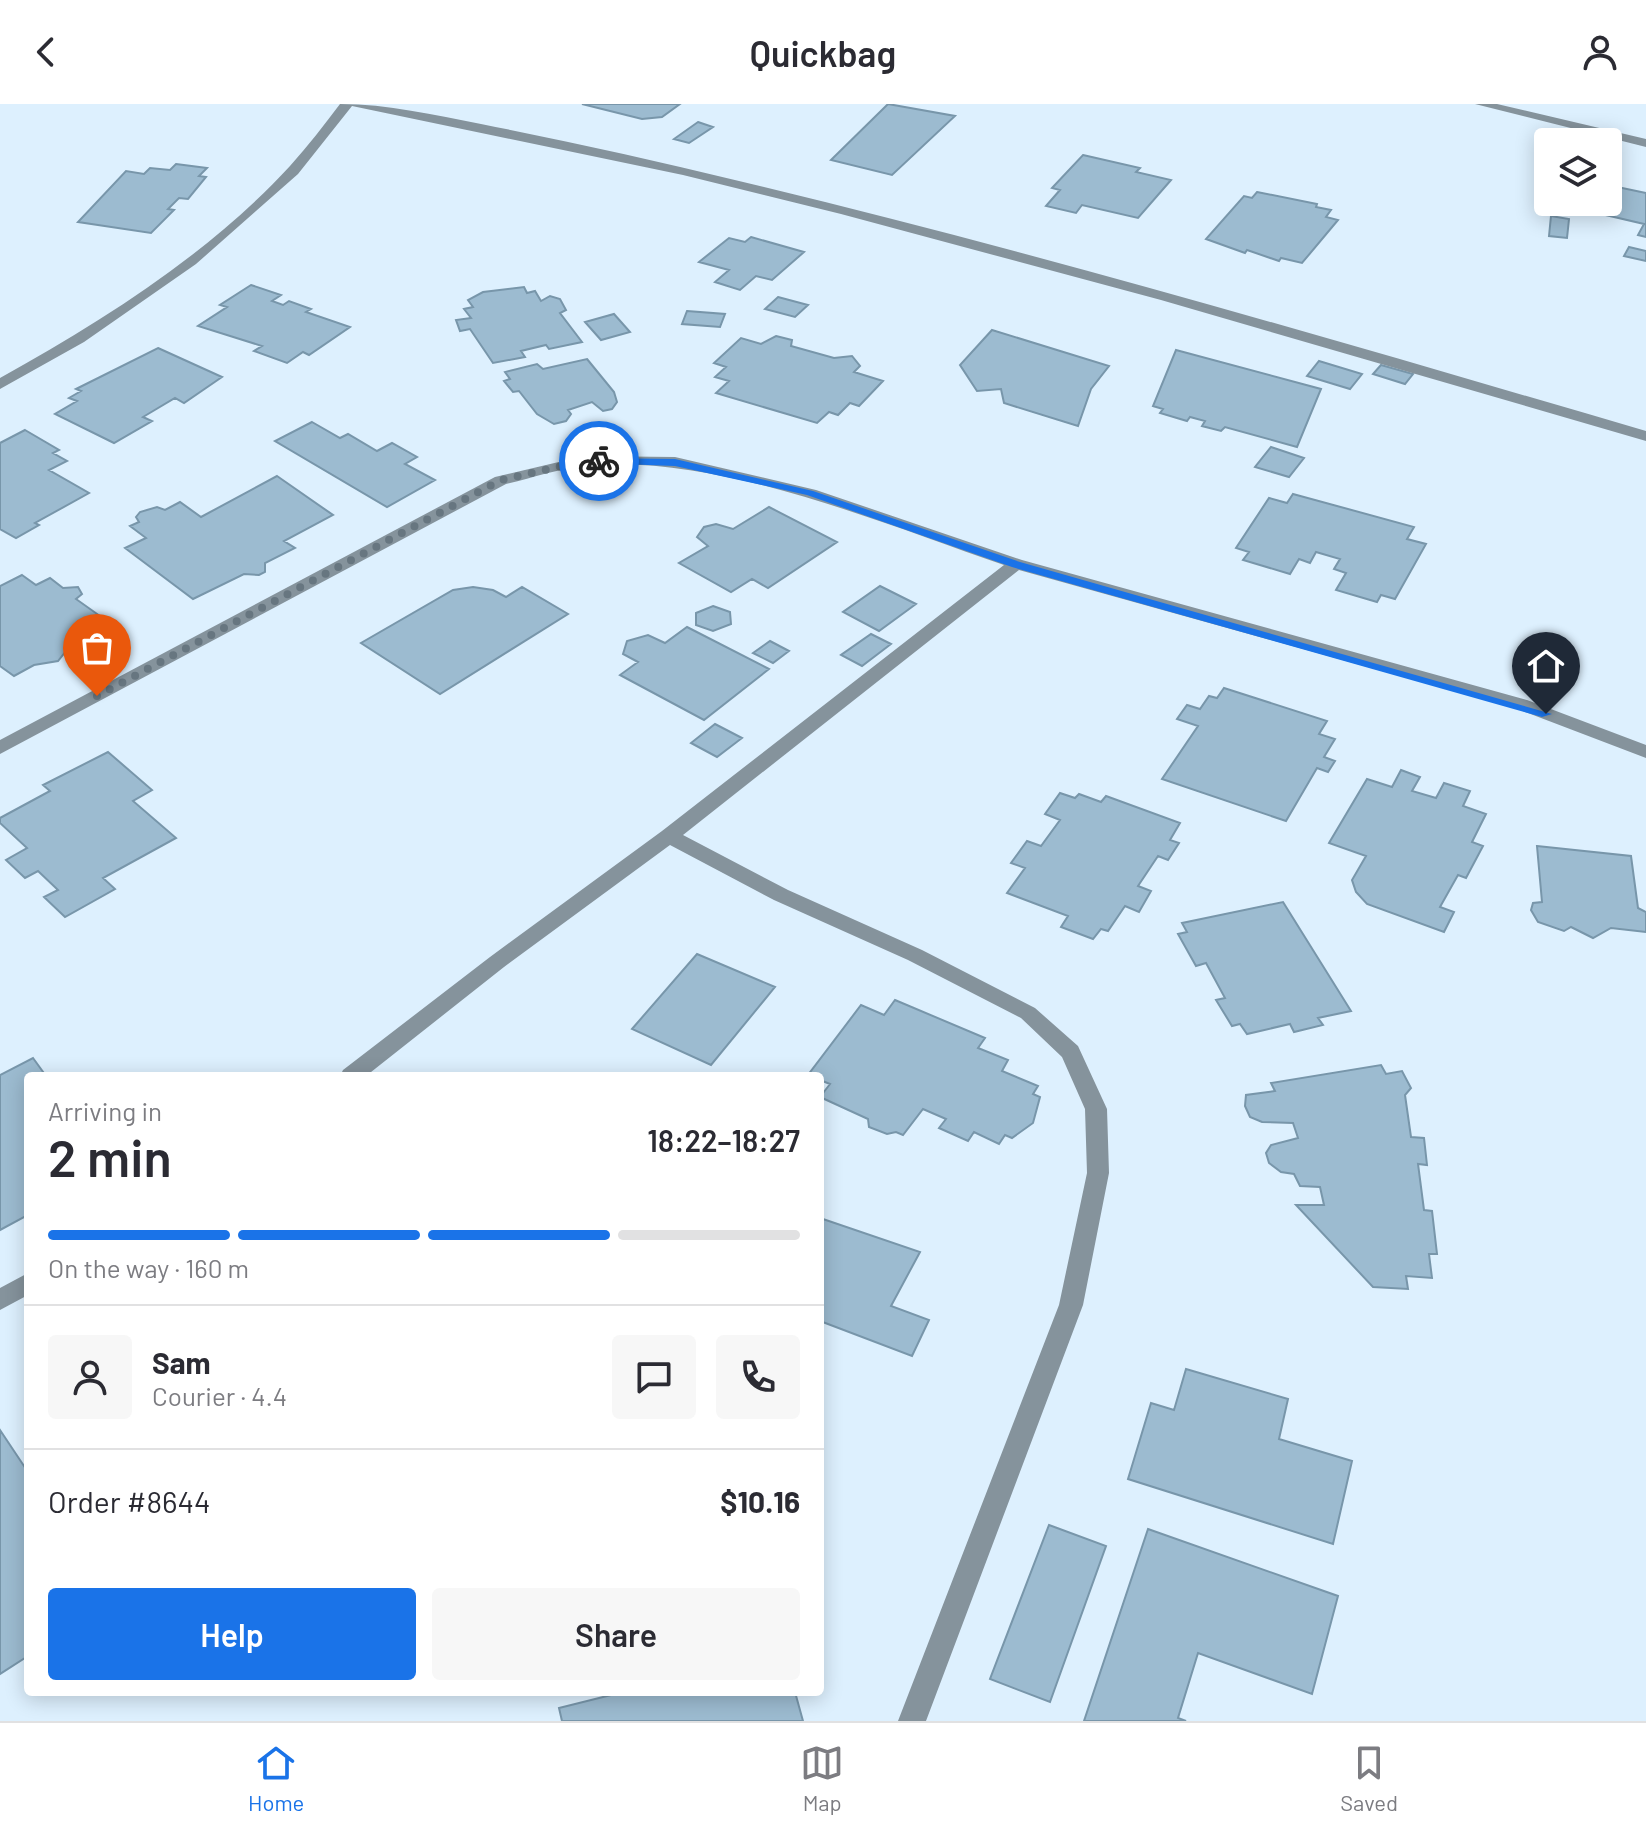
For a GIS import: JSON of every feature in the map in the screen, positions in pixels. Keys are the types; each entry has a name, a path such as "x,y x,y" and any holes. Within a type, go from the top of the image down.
{"street":[{"path":"0,384 59,352 182,269 293,170 347,104"},
{"path":"357,104 506,131 928,232 1201,304 1646,436"},
{"path":"1481,104 1646,143"},
{"path":"0,748 501,480 584,461 675,462 810,493 1016,564 1521,704 1646,752"},
{"path":"356,1072 497,962 669,836 1016,564"},
{"path":"669,836 781,895 915,955 1028,1013 1070,1052 1096,1109 1098,1173 1071,1305 912,1721"},
{"path":"0,1300 24,1285"}],"building":[{"path":"582,104 680,104 662,117 642,119"},
{"path":"888,104 955,116 892,175 831,160"},
{"path":"698,122 713,127 689,143 674,139"},
{"path":"1083,155 1140,168 1136,172 1171,180 1138,218 1082,205 1076,213 1046,206 1060,190 1052,188"},
{"path":"176,164 207,168 199,176 206,177 188,199 179,198 168,209 174,210 151,233 78,222 126,171 144,174 150,168 170,170"},
{"path":"1622,188 1646,193 1646,237 1638,235 1644,224 1610,216 1622,216"},
{"path":"1257,192 1317,204 1316,207 1331,210 1326,217 1338,220 1302,263 1281,258 1279,261 1247,250 1245,253 1206,239 1244,196 1252,198"},
{"path":"1551,216 1569,219 1567,238 1549,236"},
{"path":"751,237 804,252 772,280 756,276 740,290 715,282 729,270 699,262 729,238 745,242"},
{"path":"1629,247 1646,251 1646,261 1624,256"},
{"path":"251,285 281,295 272,301 283,305 289,301 311,309 306,312 350,327 309,355 303,352 287,363 254,351 262,346 198,326 227,307 220,305"},
{"path":"524,287 527,293 535,291 541,301 550,296 560,299 566,310 560,313 582,342 549,349 546,345 521,351 525,357 493,363 470,329 460,331 456,320 471,318 464,309 473,307 468,300 483,292"},
{"path":"778,297 808,305 795,317 765,309"},
{"path":"687,311 725,314 720,327 682,324"},
{"path":"614,314 630,332 601,340 585,322"},
{"path":"992,330 1109,366 1091,389 1078,426 1004,403 1001,389 977,391 960,365"},
{"path":"776,336 792,340 791,346 834,358 852,356 860,366 854,372 883,381 859,406 850,403 838,415 829,412 817,423 716,393 729,381 715,377 726,367 714,363 741,338 761,344"},
{"path":"158,348 222,377 184,403 175,398 143,417 152,421 114,443 55,414 77,401 69,398 81,391 76,389"},
{"path":"1176,350 1321,389 1297,447 1225,427 1221,431 1202,426 1205,421 1190,417 1187,421 1160,413 1163,409 1153,406"},
{"path":"587,359 614,392 617,402 612,409 603,411 592,402 568,410 571,414 566,421 554,424 537,414 519,391 513,392 504,381 510,379 505,372 537,364 543,369"},
{"path":"1319,361 1362,374 1350,389 1307,376"},
{"path":"1381,365 1413,374 1405,384 1373,374"},
{"path":"312,422 340,438 348,434 377,451 392,443 417,457 405,464 435,480 387,507 275,441"},
{"path":"25,430 59,450 53,453 67,461 49,470 89,493 35,523 39,525 16,538 0,529 0,443"},
{"path":"1271,447 1304,458 1289,477 1255,467"},
{"path":"277,476 333,515 284,541 295,548 265,563 265,572 259,575 244,574 193,599 125,548 146,538 130,526 139,522 136,517 140,512 157,507 165,510 180,502 201,517"},
{"path":"1293,494 1414,527 1407,539 1426,544 1395,599 1381,595 1377,602 1336,590 1346,573 1334,569 1340,559 1316,552 1310,563 1299,559 1290,574 1243,560 1249,552 1236,548 1269,498 1287,503"},
{"path":"769,507 837,542 768,588 752,579 731,592 679,563 708,546 697,537 704,527 716,524 733,529"},
{"path":"22,575 36,585 50,578 63,588 78,587 82,594 76,599 100,616 79,627 91,635 70,646 58,661 34,665 14,676 0,666 0,586"},
{"path":"880,586 916,604 879,631 843,612"},
{"path":"473,587 493,590 506,597 522,587 568,614 440,694 361,643 453,590"},
{"path":"713,606 730,612 731,624 713,631 696,625 696,613"},
{"path":"687,627 769,669 704,720 620,675 638,662 623,654 627,641 648,635 665,643"},
{"path":"871,634 891,644 862,666 841,655"},
{"path":"770,641 789,651 773,663 753,653"},
{"path":"1224,688 1327,721 1319,734 1335,739 1324,757 1335,761 1328,772 1317,768 1286,821 1162,779 1198,726 1177,719 1187,705 1200,709 1209,696 1217,698"},
{"path":"715,724 742,738 717,757 691,743"},
{"path":"108,752 152,790 133,801 176,838 103,878 115,889 65,917 44,897 58,890 38,871 25,878 6,860 27,848 0,823 0,818 50,791 43,785"},
{"path":"1401,770 1420,777 1412,791 1436,798 1444,783 1470,791 1463,806 1486,814 1472,842 1483,846 1466,878 1458,875 1440,907 1454,912 1444,932 1367,904 1356,892 1352,880 1366,856 1329,843 1367,779 1392,787"},
{"path":"1060,793 1075,798 1079,794 1101,802 1106,796 1180,823 1170,840 1179,843 1168,860 1158,856 1138,886 1151,891 1139,912 1125,906 1108,931 1101,929 1093,939 1061,927 1068,916 1007,893 1025,868 1011,863 1027,841 1041,846 1060,820 1045,814"},
{"path":"1537,846 1631,856 1638,908 1646,912 1646,932 1611,928 1593,938 1571,927 1564,931 1538,922 1531,910 1533,903 1542,902"},
{"path":"1283,902 1351,1011 1318,1018 1323,1025 1294,1032 1290,1024 1247,1034 1240,1024 1232,1026 1216,1000 1225,998 1206,963 1196,966 1178,934 1187,932 1182,923"},
{"path":"697,954 775,987 711,1065 632,1029"},
{"path":"895,1000 985,1038 978,1048 1008,1060 1002,1071 1038,1086 1033,1094 1040,1097 1033,1123 1012,1138 1005,1135 999,1144 974,1132 968,1141 939,1128 946,1119 923,1109 903,1135 896,1132 887,1134 869,1127 868,1119 824,1099 824,1092 830,1084 824,1082 824,1072 810,1072 861,1005 884,1015"},
{"path":"33,1058 43,1072 24,1072 24,1217 0,1230 0,1075"},
{"path":"1381,1065 1386,1074 1402,1071 1411,1088 1405,1095 1411,1137 1424,1138 1427,1165 1418,1164 1424,1210 1432,1211 1437,1254 1429,1254 1432,1278 1406,1276 1408,1289 1373,1287 1296,1205 1324,1205 1320,1187 1300,1186 1294,1174 1281,1172 1269,1163 1266,1153 1271,1145 1298,1138 1293,1123 1262,1122 1250,1117 1245,1106 1246,1095 1275,1091 1271,1083"},
{"path":"824,1219 920,1252 891,1306 929,1320 912,1356 824,1323"},
{"path":"1186,1369 1288,1399 1279,1439 1352,1461 1333,1544 1128,1479 1151,1403 1174,1410"},
{"path":"0,1430 24,1466 24,1659 0,1674"},
{"path":"1049,1525 1106,1546 1050,1702 990,1679"},
{"path":"1148,1529 1338,1596 1312,1694 1198,1653 1178,1718 1186,1721 1084,1721"},
{"path":"607,1696 796,1696 803,1721 562,1721 559,1708"}],"way so far":[{"path":"97,696 501,480 584,461 599,461"}],"route":[{"path":"599,461 675,462 810,493 1016,564 1521,704 1546,714"}]}
